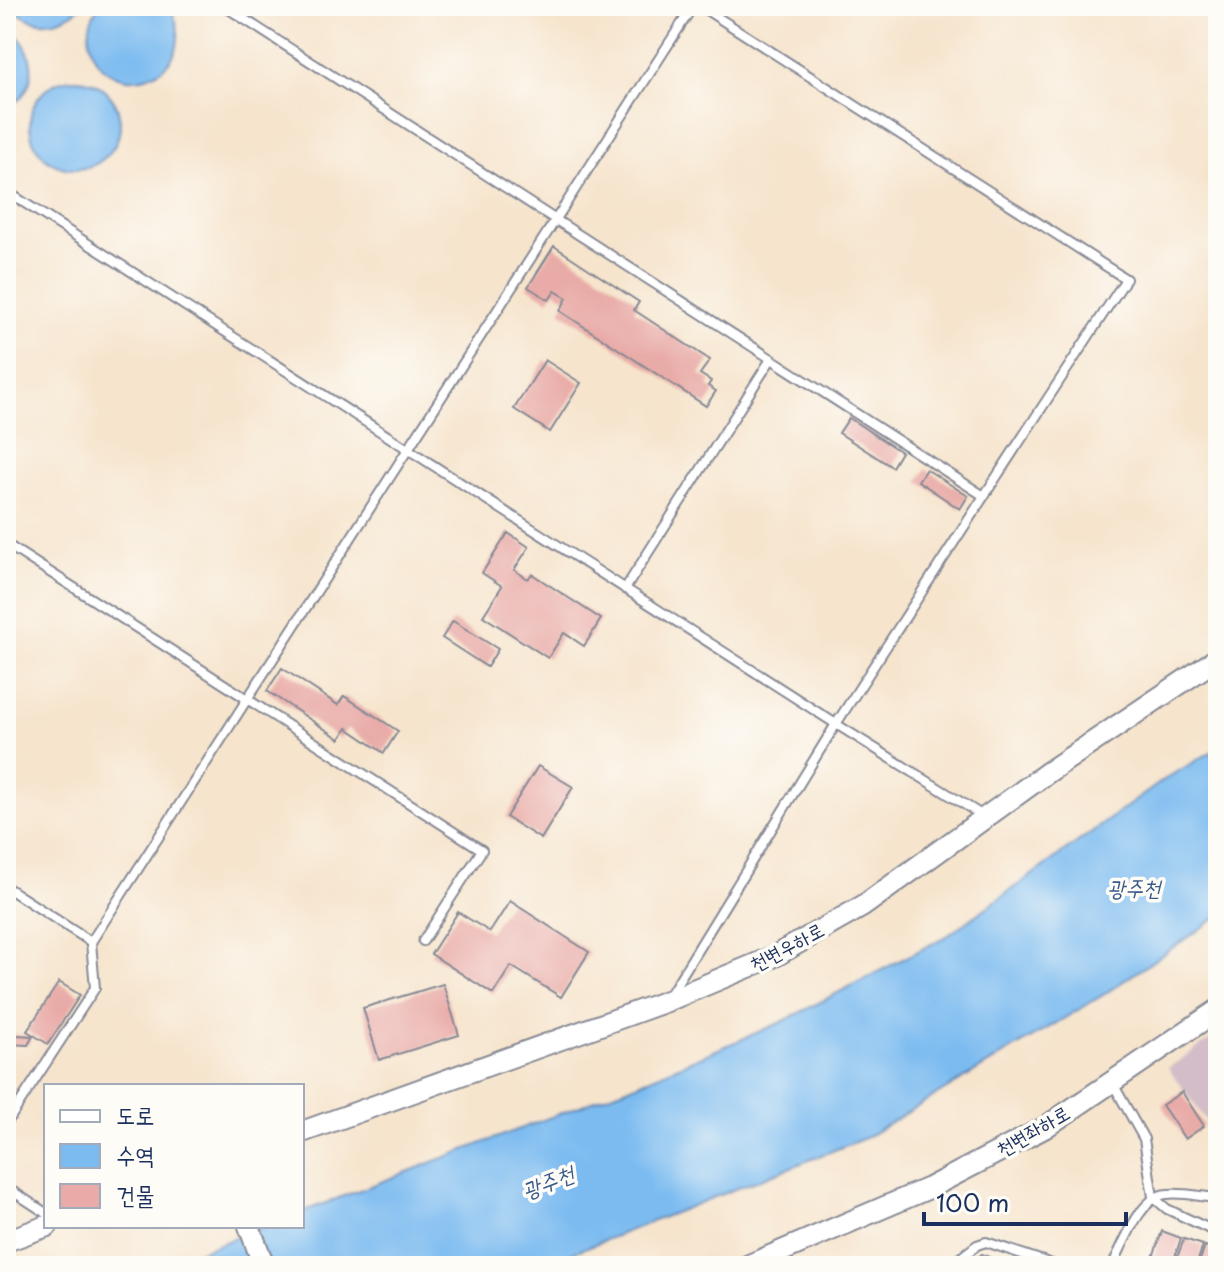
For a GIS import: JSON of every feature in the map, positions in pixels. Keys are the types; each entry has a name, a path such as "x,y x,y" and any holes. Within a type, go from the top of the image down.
{"street":[{"name":"천변우하로","path":"304,1131 667,1001 725,979 787,949 863,906 1047,773 1218,658"},
{"name":"천변좌하로","path":"747,1266 929,1188 1044,1128 1218,1010"},
{"path":"6,1241 44,1227"},
{"path":"250,1228 264,1266"}],"lane":[{"path":"224,6 984,496"},
{"path":"6,1124 9,1113 95,988 91,942 693,6"},
{"path":"667,1001 836,724 1126,279 700,6"},
{"path":"6,191 836,724 988,818"},
{"path":"625,589 771,359"},
{"path":"6,544 482,850 423,941"},
{"path":"6,887 91,942"},
{"path":"1112,1082 1144,1139 1153,1197 1167,1209 1218,1233"},
{"path":"6,1187 44,1212"},
{"path":"1112,1266 1145,1205 1153,1197 1168,1193 1218,1198"},
{"path":"950,1266 977,1245 986,1242 1058,1266"}],"shaded area":[{"path":"1218,1034 1218,1137 1168,1068"}],"water":[{"path":"11,6 82,6 64,18 46,22 28,19"},
{"path":"99,6 169,6 178,29 176,49 167,64 152,75 135,79 117,76 102,66 91,48 89,37 91,21"},
{"path":"6,27 25,45 32,68 26,91 18,101 6,108"},
{"path":"75,79 92,82 107,92 117,107 120,124 117,141 107,156 92,166 75,169 58,166 43,156 33,141 30,124 33,107 43,92 58,82"},
{"name":"광주천","path":"1218,748 1218,917 1103,995 865,1138 539,1266 162,1266 261,1228 304,1228 304,1211 627,1088 782,1022 947,936 1168,777"}],"building":[{"path":"554,246 639,302 634,310 710,360 700,374 711,381 708,386 716,391 706,406 560,311 567,298 555,291 549,300 528,287"},
{"path":"545,360 581,383 550,432 514,409"},
{"path":"849,418 901,452 892,467 839,433"},
{"path":"926,469 968,496 960,509 918,481"},
{"path":"508,533 529,547 514,570 528,579 532,574 601,619 584,646 564,633 548,658 483,616 502,586 482,573"},
{"path":"453,621 498,649 487,667 442,638"},
{"path":"282,668 338,705 344,696 398,731 384,753 347,728 340,739 267,691"},
{"path":"538,766 573,787 541,839 506,817"},
{"path":"510,901 589,952 561,997 511,966 493,994 431,954 458,912 490,932"},
{"path":"59,982 80,995 48,1044 27,1031"},
{"path":"443,984 459,1035 379,1060 363,1008"},
{"path":"6,1032 33,1036 28,1045 6,1044"},
{"path":"1182,1092 1204,1126 1185,1139 1162,1105"},
{"path":"1162,1231 1181,1238 1172,1266 1150,1266"},
{"path":"1184,1239 1203,1245 1196,1266 1174,1266"},
{"path":"1205,1246 1218,1250 1218,1266 1198,1266"},
{"path":"982,1254 1009,1266 966,1266"}]}
